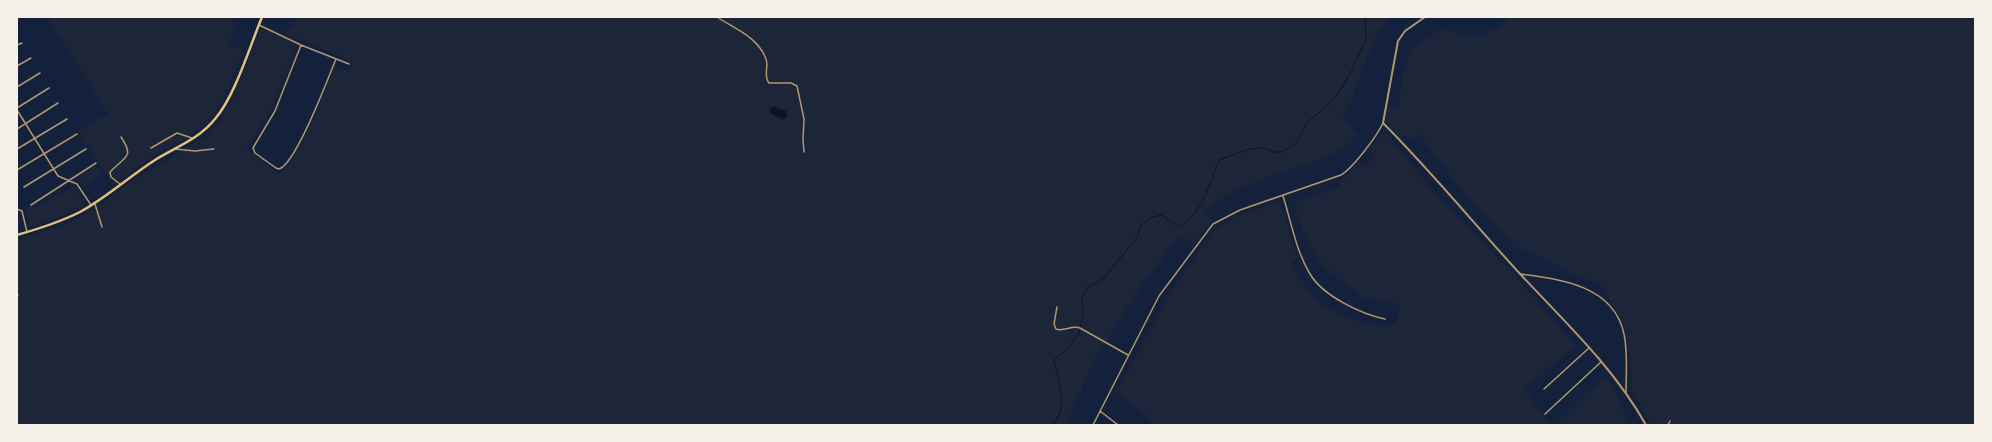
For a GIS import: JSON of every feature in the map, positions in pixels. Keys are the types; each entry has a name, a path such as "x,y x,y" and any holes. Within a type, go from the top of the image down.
{"main road":[{"path":"17,235 63,220 91,205 120,184 175,149 194,139 216,119 225,105 262,17"}],"street":[{"path":"717,17 747,35 757,44 766,58 766,78 769,83 791,83 797,86 804,119 804,152"},
{"path":"1092,425 1159,296 1213,224 1240,210 1283,196 1344,173 1374,139 1382,123 1398,41 1405,31 1425,17"},
{"path":"259,25 301,45 349,64"},
{"path":"17,45 22,43"},
{"path":"301,45 275,111 253,148 255,153 276,168 282,168 301,139 336,59"},
{"path":"17,66 31,58"},
{"path":"17,87 40,73"},
{"path":"49,88 17,109 43,154 60,178 78,185 91,205"},
{"path":"17,128 58,103"},
{"path":"17,149 68,119"},
{"path":"1382,123 1427,169 1520,274 1589,348 1626,393 1646,425"},
{"path":"152,148 177,133 194,139"},
{"path":"17,170 77,134"},
{"path":"120,184 112,177 110,172 128,153 129,149 121,137"},
{"path":"175,149 195,151 214,150"},
{"path":"24,187 86,150"},
{"path":"31,205 96,163"},
{"path":"1283,196 1297,242 1311,276 1327,291 1348,304 1366,314 1385,319"},
{"path":"94,202 102,227"},
{"path":"17,209 22,211 27,232"},
{"path":"1520,274 1548,278 1585,288 1604,300 1617,317 1624,334 1626,393"},
{"path":"1057,307 1054,324 1056,329 1061,330 1074,326 1080,328 1128,355"},
{"path":"1544,389 1589,348"},
{"path":"1545,414 1601,362"},
{"path":"1100,411 1118,425"},
{"path":"1668,425 1670,421"}],"shaded area":[{"path":"47,17 230,17 237,28 229,43 243,51 223,102 205,125 189,137 160,152 113,185 78,131 108,114"},
{"path":"298,17 1390,17 1382,26 1375,38 1349,106 1342,118 1358,134 1342,150 1330,156 1246,185 1216,202 1205,212 1212,220 1194,244 1180,235 1137,292 1093,362 1067,425 17,425 17,239 66,224 93,210 130,182 203,138 219,122 231,102 261,28 298,45 268,117 246,149 280,174 305,137 335,67 349,72 353,62 286,34"},
{"path":"1510,17 1975,17 1975,425 1651,425 1632,390 1629,351 1625,329 1604,289 1595,283 1568,272 1547,260 1516,248 1464,193 1418,133 1409,140 1404,135 1400,138 1385,121 1388,106 1399,108 1405,65 1414,48 1422,40 1432,34 1445,30 1462,35 1483,35 1500,26"},
{"path":"773,106 786,111 787,116 784,120 770,113 769,110"},
{"path":"1384,130 1438,198 1515,275 1575,346 1524,389 1550,425 1152,425 1144,413 1116,393 1161,309 1213,231 1235,217 1280,201 1298,258 1292,261 1305,286 1313,296 1332,311 1357,321 1386,326 1395,324 1400,309 1397,303 1364,298 1324,267 1311,249 1301,226 1294,203 1341,187 1339,181 1347,176 1359,160 1362,167 1374,157 1370,149"},
{"path":"96,166 102,175 84,187 78,178"},
{"path":"74,186 85,204 82,208 30,228 25,209 33,205 35,207"},
{"path":"1606,375 1615,390 1629,425 1554,425"}],"waterway":[{"path":"1052,425 1057,418 1062,402 1060,385 1054,360 1067,349 1079,334 1083,315 1082,298 1088,287 1103,279 1138,236 1140,226 1150,218 1161,215 1179,227 1187,221 1200,206 1219,160 1249,149 1264,148 1273,152 1283,152 1297,142 1307,122 1324,109 1338,94 1351,72 1366,40 1365,17"}]}
